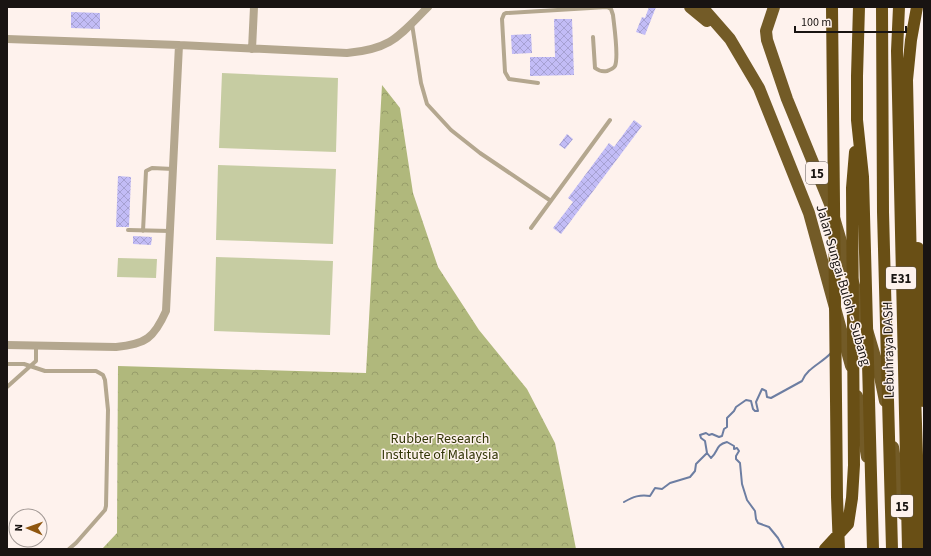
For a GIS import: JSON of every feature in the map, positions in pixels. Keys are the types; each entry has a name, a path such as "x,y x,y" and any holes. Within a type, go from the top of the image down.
{"highway":[{"path":"690,7 713,26 759,88"},
{"name":"Jalan Sungai Buloh - Subang","path":"702,7 730,39 759,88 810,213 854,377 874,498 879,549"},
{"name":"Jalan Sungai Buloh - Subang","path":"774,7 766,31 767,40 787,99 830,204 878,367 896,462 907,549"},
{"path":"832,7 837,489 839,549"},
{"path":"859,7 857,76 858,120 862,177 872,549"},
{"name":"Lebuhraya DASH","path":"882,7 883,212 892,549"},
{"name":"Lebuhraya DASH","path":"899,7 896,51 907,549"},
{"path":"916,7 911,40 908,80 911,267 920,549"},
{"path":"825,549 848,524 852,498 854,465 852,188 858,120"},
{"path":"909,127 913,162 920,280 924,401"}],"street":[{"path":"252,49 254,7"},
{"path":"7,39 347,53 367,51 385,45 399,36 428,7"},
{"path":"7,345 133,345 150,338 159,327 166,312 179,45"}],"lane":[{"path":"538,83 509,79 507,77 505,72 502,19 504,14 597,7 607,7 611,9 613,15 616,58 614,66 611,70 604,72 595,68 593,37"},
{"path":"412,23 421,83 427,104 451,130 480,153 551,201"},
{"path":"531,228 610,120"},
{"path":"143,230 146,171 152,168 173,169"},
{"path":"128,230 170,231"},
{"path":"7,387 36,361 36,346"},
{"path":"7,364 24,364 45,371 96,371 103,375 105,380 108,410 106,506 105,510 70,549"}],"green space":[{"path":"222,73 338,78 336,152 219,148"},
{"name":"Rubber Research Institute of Malaysia","path":"382,85 400,108 413,193 438,267 479,330 527,389 555,443 576,549 102,549 117,533 118,366 366,373"},
{"path":"218,165 336,169 333,244 216,240"},
{"path":"216,257 333,261 330,335 214,331"},
{"path":"118,258 157,259 156,278 117,277"}],"building":[{"path":"649,7 656,7 645,35 636,32 642,17 645,18"},
{"path":"71,12 100,13 100,29 71,28"},
{"path":"554,19 572,19 574,75 530,76 530,57 555,57"},
{"path":"531,34 532,53 512,54 511,35"},
{"path":"634,120 642,126 561,234 553,228 573,202 568,198 609,143 614,147"},
{"path":"567,134 573,139 565,149 559,145"},
{"path":"118,176 131,177 129,227 116,227"},
{"path":"133,236 152,237 151,245 133,244"}],"waterway":[{"path":"784,549 778,538 769,527 758,523 755,511 747,500 742,484 740,463 736,459 739,451 737,448 734,449 734,446 727,442 723,443 711,458 707,453 705,441 700,435 706,433 719,437 722,436 724,429 727,427 727,418 736,407 746,400 751,401 753,409 758,411 756,402 762,389 766,391 767,397 771,398 802,381 804,376 811,369 831,353"},
{"path":"624,502 637,496 650,496 655,488 662,489 670,483 690,477 695,471 696,464 707,453"}]}
